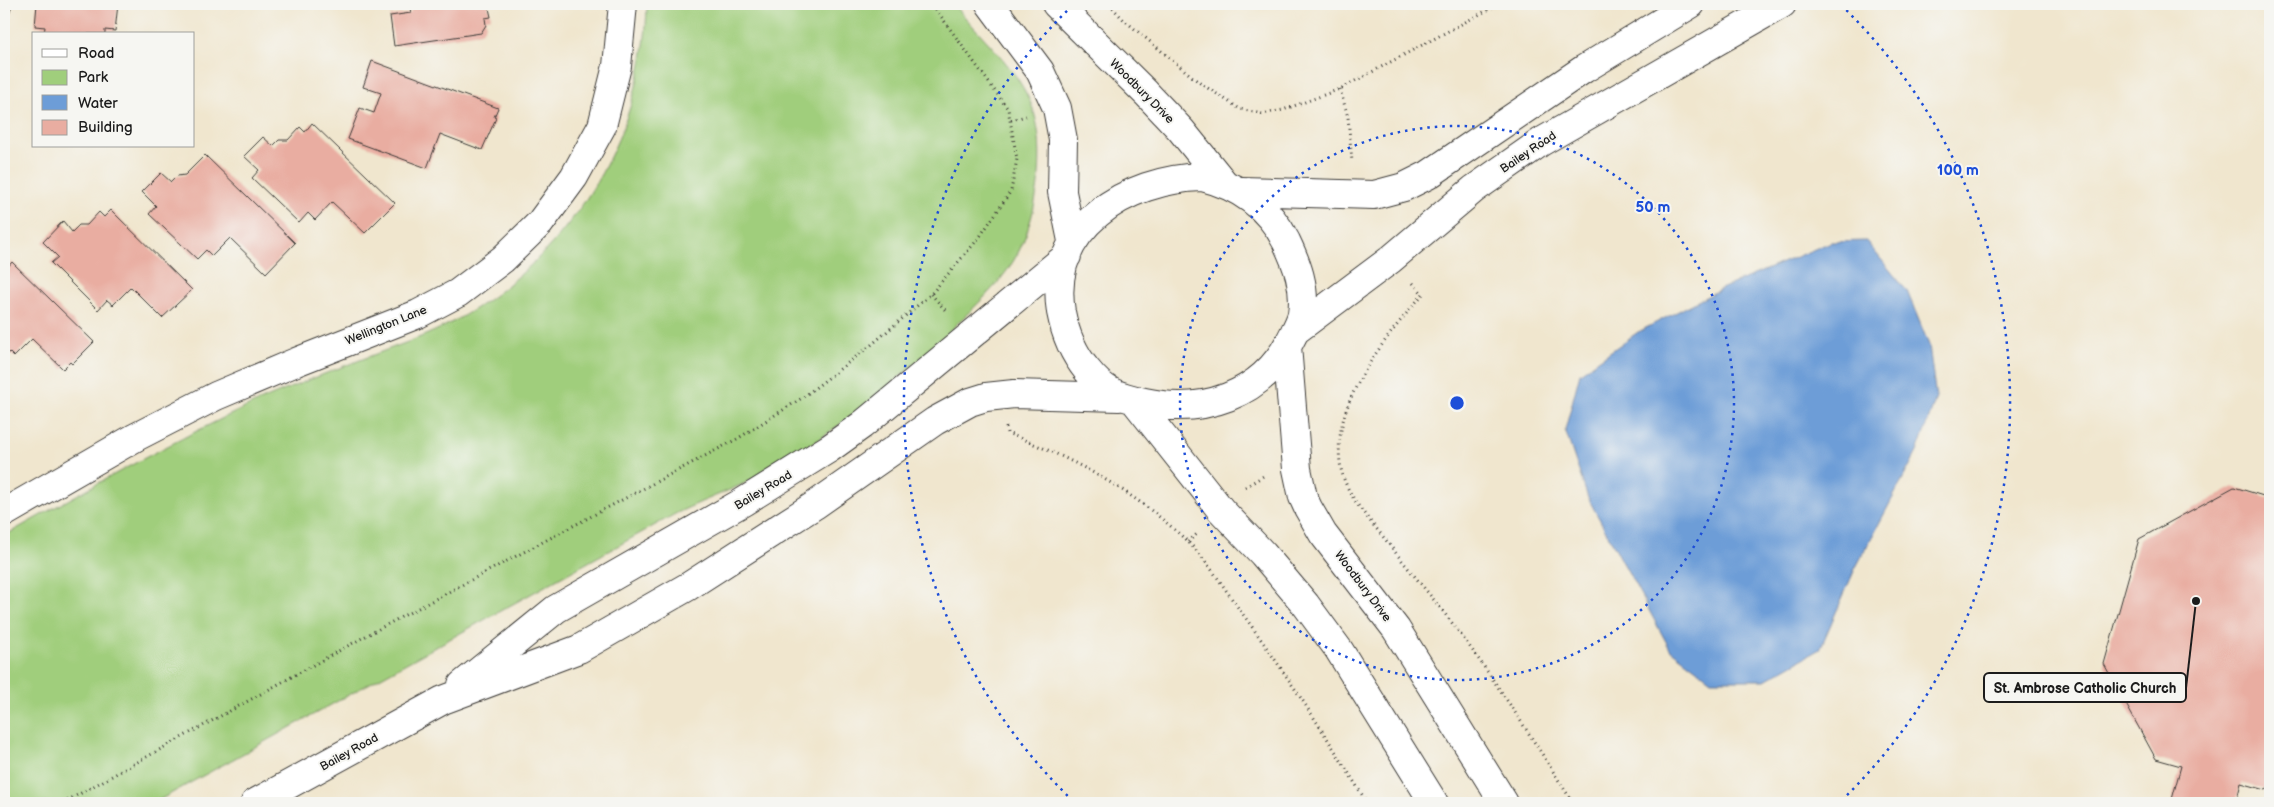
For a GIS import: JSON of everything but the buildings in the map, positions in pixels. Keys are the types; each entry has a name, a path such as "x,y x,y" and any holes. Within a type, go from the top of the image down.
{"main road":[{"name":"Wellington Lane","path":"4,513 136,437 216,396 418,314 458,293 503,259 540,222 568,185 602,126 617,66 623,4"},
{"path":"990,4 1032,58 1056,108 1062,140 1062,192 1069,248"},
{"name":"Woodbury Drive","path":"1056,4 1146,93 1232,187 1272,219 1284,238 1299,270 1303,300 1302,315 1291,339 1297,469 1303,497 1315,523 1396,630 1504,803"},
{"path":"1291,339 1268,370 1240,391 1225,399 1189,407 1166,407 1126,398 1097,382 1086,369 1070,343 1063,324 1059,286 1069,248 1087,222 1108,206 1138,188 1177,178 1202,177 1232,187 1367,195 1389,192 1404,187 1428,175 1584,69 1691,4"},
{"name":"Bailey Road","path":"1291,339 1390,260 1474,189 1541,142 1782,4"},
{"name":"Bailey Road","path":"443,700 556,609 743,502 830,448 862,425 1069,248"},
{"name":"Bailey Road","path":"255,803 443,700 579,649 689,586 815,505 935,421 970,402 986,397 1014,394 1126,398"},
{"path":"1126,398 1221,510 1263,554 1339,650 1434,803"}],"path":[{"path":"64,803 373,632 737,439 802,398 870,346 931,294 979,238 1011,191 1017,159 1008,109 932,4"},
{"path":"1109,4 1124,20 1200,83 1240,109 1262,114 1283,110 1340,89 1498,4"},
{"path":"1423,294 1391,332 1366,369 1346,411 1340,437 1340,463 1356,502 1466,642 1531,735 1573,803"},
{"path":"1007,433 1058,453 1105,478 1145,505 1188,542 1265,645 1316,721 1367,803"},
{"path":"1188,542 1246,485 1257,478 1270,473 1340,463"}],"green space":[{"path":"647,4 954,4 1009,66 1026,94 1033,109 1037,125 1040,162 1035,201 1025,237 1007,271 978,304 941,340 874,399 776,467 752,480 677,513 154,803 4,803 4,536 129,466 225,417 298,384 443,327 486,301 526,270 560,234 590,194 613,150 631,103 643,54"}],"water":[{"path":"1866,241 1907,291 1929,345 1936,398 1917,452 1855,569 1820,649 1765,680 1711,680 1670,649 1588,498 1565,430 1580,373 1638,332 1721,289 1831,242"}],"place":[{"name":"St. Ambrose Catholic Church","path":"2196,601"}]}
